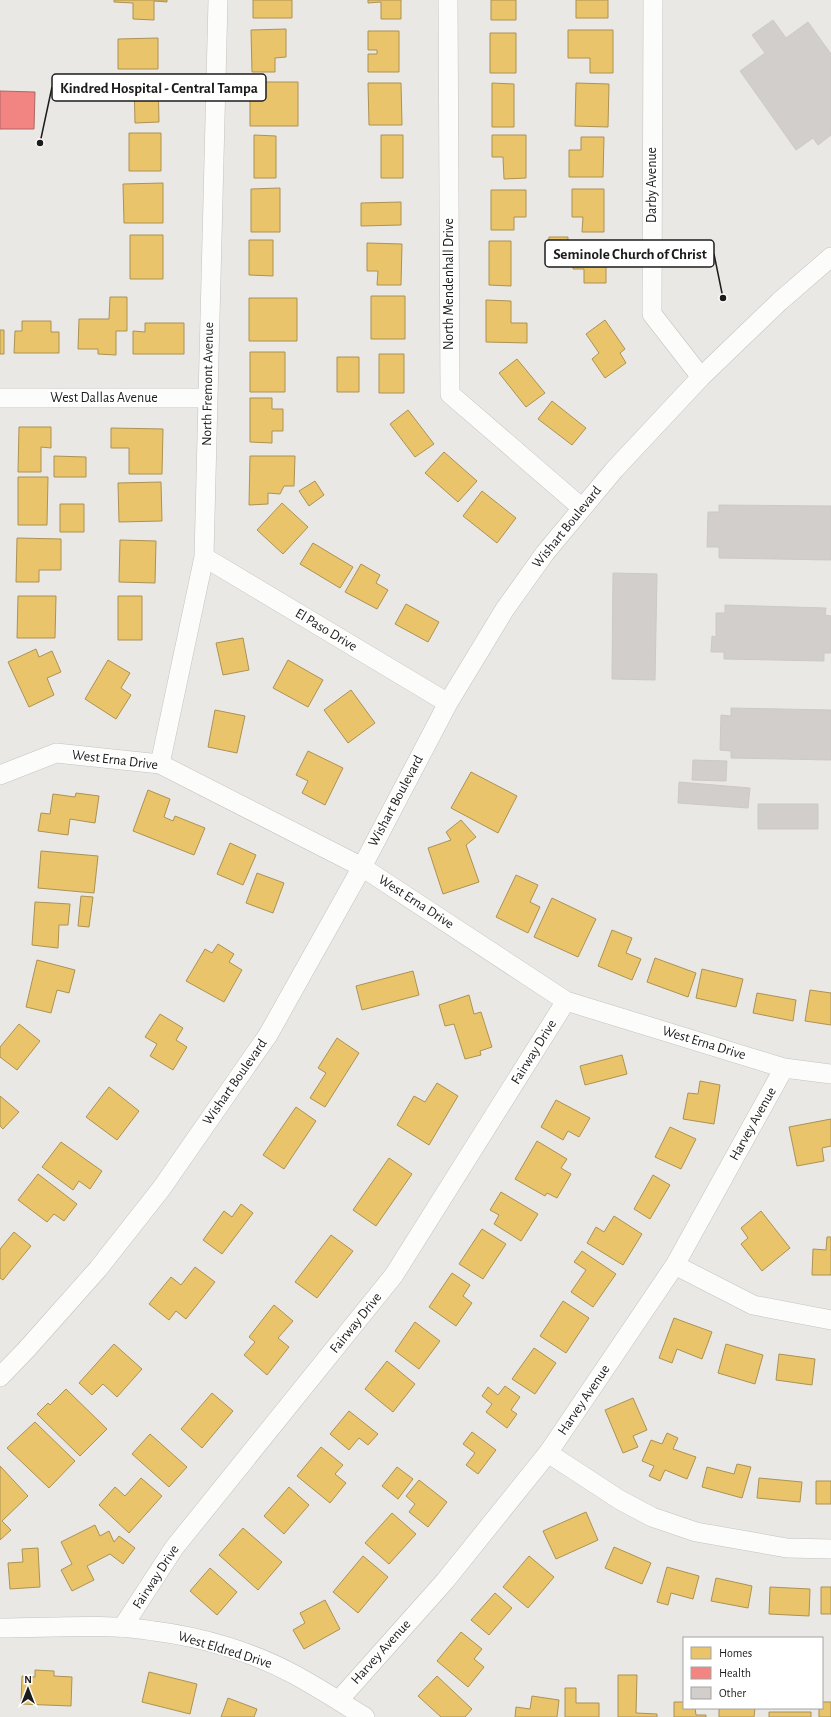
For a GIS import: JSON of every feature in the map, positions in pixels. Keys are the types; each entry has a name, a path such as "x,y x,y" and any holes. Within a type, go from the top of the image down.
{"street":[{"name":"North Fremont Avenue","path":"160,764 204,557 218,0"},
{"name":"North Mendenhall Drive","path":"448,0 450,394 582,508"},
{"name":"Darby Avenue","path":"653,0 652,314 701,377"},
{"name":"Wishart Boulevard","path":"0,1377 98,1269 161,1189 268,1034 362,867 448,703 505,609 545,553 614,470 701,377 779,302 831,257"},
{"name":"West Dallas Avenue","path":"0,398 207,398"},
{"name":"El Paso Drive","path":"204,557 448,703"},
{"name":"West Erna Drive","path":"0,775 56,753 160,764 362,867 566,1000 784,1068 831,1074"},
{"name":"Fairway Drive","path":"122,1628 174,1548 394,1276 566,1000"},
{"name":"Harvey Avenue","path":"339,1700 445,1581 548,1453 675,1265 784,1068"},
{"path":"675,1265 753,1305 831,1320"},
{"path":"548,1453 620,1500 652,1517 696,1532 788,1548 831,1549"},
{"name":"West Eldred Drive","path":"0,1628 122,1628 154,1630 183,1636 242,1652 295,1674 365,1717"}],"building: Homes":[{"path":"114,0 167,0 167,2 154,1 154,20 133,19 133,3 114,2"},
{"path":"253,0 292,0 292,18 253,18"},
{"path":"368,0 401,0 401,19 381,19 381,2 368,3"},
{"path":"491,0 516,0 516,20 491,20"},
{"path":"576,0 608,0 608,18 576,18"},
{"path":"286,29 286,57 275,58 275,72 252,72 251,30"},
{"path":"568,30 613,30 613,73 590,73 590,58 568,58"},
{"path":"368,31 399,31 399,72 368,72 368,54 377,54 377,50 368,50"},
{"path":"490,33 516,33 516,73 490,73"},
{"path":"158,38 158,69 118,69 118,39"},
{"path":"158,77 159,122 135,123 134,78"},
{"path":"250,82 298,82 298,126 250,126"},
{"path":"368,83 401,83 402,125 369,125"},
{"path":"492,83 514,84 514,127 492,127"},
{"path":"576,83 609,84 608,127 575,126"},
{"path":"129,133 161,133 161,171 129,171"},
{"path":"254,135 276,136 276,178 254,178"},
{"path":"381,135 403,135 403,178 381,178"},
{"path":"492,135 526,135 526,178 504,179 503,157 492,157"},
{"path":"581,137 604,137 603,177 569,177 569,150 581,150"},
{"path":"163,183 163,223 124,223 123,184"},
{"path":"280,188 280,232 251,232 251,189"},
{"path":"572,189 604,189 604,232 582,232 583,217 572,217"},
{"path":"491,190 526,190 526,217 514,217 514,230 491,230"},
{"path":"401,202 401,225 361,226 361,203"},
{"path":"130,235 163,235 163,279 130,279"},
{"path":"549,237 568,237 567,257 548,257"},
{"path":"249,240 273,240 273,276 249,275"},
{"path":"489,241 511,241 511,286 489,285"},
{"path":"574,241 606,242 606,283 584,283 584,269 573,269"},
{"path":"367,243 402,244 401,285 377,285 378,271 367,271"},
{"path":"371,296 405,296 405,339 371,339"},
{"path":"110,297 127,297 127,331 116,331 116,355 98,354 98,349 78,349 79,319 109,319"},
{"path":"249,298 297,298 297,341 249,341"},
{"path":"486,300 511,301 511,323 527,323 527,343 486,342"},
{"path":"605,320 625,349 620,353 626,363 605,378 592,359 599,353 586,334"},
{"path":"22,321 51,321 51,332 59,332 59,353 14,353 15,331 22,331"},
{"path":"145,323 184,323 184,354 133,354 133,331 145,332"},
{"path":"0,330 4,330 4,354 0,354"},
{"path":"250,352 285,352 285,392 250,392"},
{"path":"379,354 404,354 404,393 379,393"},
{"path":"337,357 359,357 359,392 337,392"},
{"path":"517,359 545,393 526,407 499,373"},
{"path":"250,398 272,398 272,409 283,409 283,431 272,431 272,443 250,442"},
{"path":"552,401 586,428 572,445 538,419"},
{"path":"408,410 434,444 415,457 390,424"},
{"path":"19,427 51,427 51,448 41,447 41,472 18,472"},
{"path":"111,428 163,429 162,474 129,474 129,448 111,448"},
{"path":"444,452 477,481 458,502 425,473"},
{"path":"54,456 86,457 86,477 54,477"},
{"path":"250,456 295,456 294,486 284,486 280,494 268,493 268,504 249,505"},
{"path":"18,477 48,477 47,525 18,525"},
{"path":"315,481 324,495 309,506 299,491"},
{"path":"161,482 162,521 119,522 118,483"},
{"path":"482,491 516,518 497,543 463,516"},
{"path":"282,503 308,527 283,554 257,530"},
{"path":"60,504 84,504 84,532 60,532"},
{"path":"17,538 61,539 61,570 39,570 39,582 16,582"},
{"path":"120,540 156,541 155,583 119,582"},
{"path":"313,543 353,567 340,588 300,564"},
{"path":"361,564 380,575 376,583 388,590 377,609 345,592"},
{"path":"18,596 56,596 55,638 17,638"},
{"path":"118,596 142,596 142,640 118,640"},
{"path":"406,604 439,622 428,642 395,624"},
{"path":"243,638 249,670 223,675 216,643"},
{"path":"36,649 39,657 52,651 61,672 47,678 54,695 29,707 8,662"},
{"path":"108,660 130,673 121,688 131,695 116,719 85,699"},
{"path":"288,660 323,680 308,707 273,688"},
{"path":"351,690 375,723 348,743 324,710"},
{"path":"215,710 245,716 237,753 208,747"},
{"path":"308,751 343,768 325,805 302,793 308,781 296,775"},
{"path":"471,772 517,796 498,833 451,808"},
{"path":"148,790 170,799 164,817 173,821 175,816 205,828 194,855 133,831"},
{"path":"76,793 99,796 95,823 70,819 68,835 38,831 41,813 50,814 53,794 75,797"},
{"path":"461,820 476,837 466,845 479,882 443,894 428,848 451,840 446,832"},
{"path":"230,843 256,855 243,885 217,874"},
{"path":"41,851 98,856 94,893 38,888"},
{"path":"257,873 284,883 273,913 246,903"},
{"path":"516,875 538,885 530,902 540,907 528,933 496,917"},
{"path":"81,896 93,897 89,927 78,926"},
{"path":"552,898 596,919 578,957 534,937"},
{"path":"35,902 70,904 68,925 59,925 58,948 32,945"},
{"path":"612,930 632,938 626,953 641,959 632,980 598,966"},
{"path":"218,944 234,954 229,962 242,970 224,1002 186,981 205,949 212,953"},
{"path":"655,958 696,973 688,997 647,982"},
{"path":"37,960 75,970 69,993 57,990 51,1013 26,1007"},
{"path":"702,969 743,979 736,1007 696,998"},
{"path":"413,971 419,995 362,1010 356,986"},
{"path":"810,990 831,993 831,1025 805,1021"},
{"path":"757,993 796,1000 793,1021 753,1013"},
{"path":"469,995 474,1014 481,1012 492,1047 480,1051 481,1055 465,1059 454,1024 445,1026 439,1005"},
{"path":"160,1014 183,1028 176,1040 187,1047 173,1070 150,1056 157,1044 145,1037"},
{"path":"19,1024 40,1041 17,1070 0,1057 0,1047"},
{"path":"337,1038 359,1053 325,1107 310,1098 326,1073 318,1068"},
{"path":"622,1055 627,1074 585,1085 580,1066"},
{"path":"700,1081 720,1085 714,1124 683,1119 688,1093 698,1094"},
{"path":"437,1083 458,1096 429,1145 397,1125 414,1096 425,1102"},
{"path":"109,1087 139,1111 117,1140 86,1117"},
{"path":"0,1096 19,1112 3,1129 0,1126"},
{"path":"556,1100 590,1118 579,1137 568,1131 563,1140 541,1127"},
{"path":"296,1107 316,1121 284,1169 263,1155"},
{"path":"831,1119 831,1146 822,1148 824,1161 797,1166 789,1127"},
{"path":"670,1127 696,1139 681,1169 655,1157"},
{"path":"537,1141 567,1159 561,1168 571,1174 557,1198 547,1193 545,1196 515,1179"},
{"path":"61,1142 102,1171 90,1189 79,1181 73,1190 42,1167"},
{"path":"389,1158 412,1174 376,1226 353,1210"},
{"path":"38,1174 77,1204 64,1221 54,1214 47,1222 18,1200"},
{"path":"653,1175 670,1185 650,1219 634,1209"},
{"path":"501,1192 538,1214 521,1241 494,1224 499,1215 490,1210"},
{"path":"241,1204 253,1213 222,1254 203,1240 224,1211 232,1217"},
{"path":"761,1211 790,1248 762,1271 741,1244 748,1238 741,1228"},
{"path":"614,1216 642,1234 623,1265 587,1243 596,1227 604,1232"},
{"path":"482,1229 506,1244 483,1279 459,1264"},
{"path":"14,1232 31,1246 3,1280 0,1278 0,1249"},
{"path":"331,1235 353,1251 317,1298 295,1282"},
{"path":"827,1237 831,1237 831,1275 812,1275 813,1249 826,1250"},
{"path":"582,1251 616,1274 593,1307 571,1292 586,1270 574,1262"},
{"path":"195,1267 215,1282 186,1319 176,1311 169,1320 149,1304 171,1277 181,1285"},
{"path":"452,1273 470,1285 463,1296 472,1303 456,1326 429,1307"},
{"path":"563,1301 589,1318 566,1353 540,1336"},
{"path":"274,1305 293,1321 278,1338 289,1347 267,1375 244,1355 255,1342 249,1337"},
{"path":"674,1318 712,1332 702,1359 677,1349 672,1363 659,1358"},
{"path":"415,1322 440,1341 419,1369 395,1351"},
{"path":"114,1344 142,1369 117,1397 103,1384 92,1395 79,1383"},
{"path":"726,1344 763,1355 755,1384 718,1373"},
{"path":"534,1348 556,1363 535,1394 512,1379"},
{"path":"779,1354 815,1359 812,1385 776,1380"},
{"path":"387,1361 415,1384 393,1412 365,1389"},
{"path":"505,1386 520,1397 511,1410 517,1414 507,1428 486,1412 492,1404 482,1396 488,1387 498,1395"},
{"path":"66,1389 107,1429 80,1456 37,1414 48,1403 50,1405"},
{"path":"212,1393 233,1411 202,1448 181,1429"},
{"path":"633,1398 647,1430 633,1436 638,1447 623,1453 605,1410"},
{"path":"349,1411 378,1434 368,1445 359,1438 349,1450 330,1434"},
{"path":"35,1422 75,1461 49,1488 7,1448"},
{"path":"472,1432 496,1450 478,1474 466,1465 475,1453 463,1444"},
{"path":"667,1433 678,1438 673,1449 696,1457 687,1479 665,1470 660,1481 649,1476 654,1466 642,1461 651,1440 662,1444"},
{"path":"150,1434 187,1467 169,1487 132,1454"},
{"path":"321,1447 343,1465 335,1474 346,1483 330,1503 297,1476"},
{"path":"737,1464 751,1467 742,1498 702,1487 707,1467 734,1474"},
{"path":"0,1466 28,1496 2,1521 11,1530 0,1540"},
{"path":"397,1467 413,1479 398,1499 382,1486"},
{"path":"141,1478 162,1496 129,1533 99,1505 115,1487 125,1496"},
{"path":"759,1478 802,1482 800,1502 757,1498"},
{"path":"419,1480 447,1502 428,1527 409,1512 415,1504 406,1496"},
{"path":"816,1481 831,1481 831,1504 816,1504"},
{"path":"289,1487 309,1505 284,1534 264,1516"},
{"path":"586,1512 598,1540 556,1559 543,1531"},
{"path":"392,1513 416,1534 389,1564 365,1543"},
{"path":"95,1525 100,1536 109,1531 114,1542 119,1536 135,1548 123,1564 110,1554 87,1566 94,1580 72,1591 61,1570 72,1564 61,1542"},
{"path":"243,1528 282,1562 258,1590 219,1555"},
{"path":"614,1547 651,1563 642,1584 605,1568"},
{"path":"38,1548 40,1587 10,1589 8,1563 23,1562 22,1549"},
{"path":"363,1556 388,1577 358,1613 333,1592"},
{"path":"529,1556 554,1577 528,1608 503,1587"},
{"path":"667,1567 699,1576 693,1599 671,1593 668,1605 657,1602"},
{"path":"210,1568 237,1592 217,1615 190,1591"},
{"path":"716,1578 752,1586 748,1608 711,1601"},
{"path":"770,1587 810,1589 809,1616 769,1614"},
{"path":"821,1587 831,1587 831,1614 821,1614"},
{"path":"495,1593 512,1608 489,1635 471,1620"},
{"path":"325,1600 340,1629 304,1649 293,1630 305,1623 300,1613"},
{"path":"461,1632 482,1649 474,1659 484,1667 468,1687 437,1661"},
{"path":"35,1670 54,1671 54,1676 72,1677 71,1706 21,1704 22,1676 35,1677"},
{"path":"149,1672 197,1684 190,1714 142,1702"},
{"path":"618,1675 637,1675 636,1713 657,1714 657,1717 618,1717"},
{"path":"437,1676 472,1709 465,1717 441,1717 418,1696"},
{"path":"565,1688 576,1688 576,1703 599,1703 599,1717 565,1717"},
{"path":"532,1696 559,1700 557,1717 515,1717 516,1707 530,1709"},
{"path":"228,1698 257,1709 254,1717 221,1717"},
{"path":"674,1702 683,1702 683,1709 695,1709 696,1715 706,1715 706,1717 674,1717"},
{"path":"823,1702 831,1702 831,1717 819,1717 819,1709 823,1709"},
{"path":"719,1709 755,1709 754,1717 719,1717"},
{"path":"769,1712 811,1712 811,1717 769,1717"}],"building: Health":[{"path":"0,91 35,92 34,129 0,129"}],"building: Other":[{"path":"773,20 786,38 808,22 831,54 831,135 818,145 813,138 796,150 740,71 765,53 752,35"},
{"path":"719,505 831,506 831,560 719,558 719,547 707,547 708,512 719,512"},
{"path":"613,573 657,574 655,680 612,679"},
{"path":"725,605 826,608 825,615 831,616 831,653 824,653 824,661 724,659 724,652 711,652 712,636 716,637 716,613 725,613"},
{"path":"731,708 831,710 831,760 731,758 731,751 720,750 721,715 731,716"},
{"path":"693,760 727,761 726,781 692,780"},
{"path":"679,782 750,788 748,808 678,803"},
{"path":"758,804 818,804 818,829 758,829"}],"place":[{"name":"Kindred Hospital - Central Tampa","path":"40,143"},
{"name":"Seminole Church of Christ","path":"723,298"}]}
